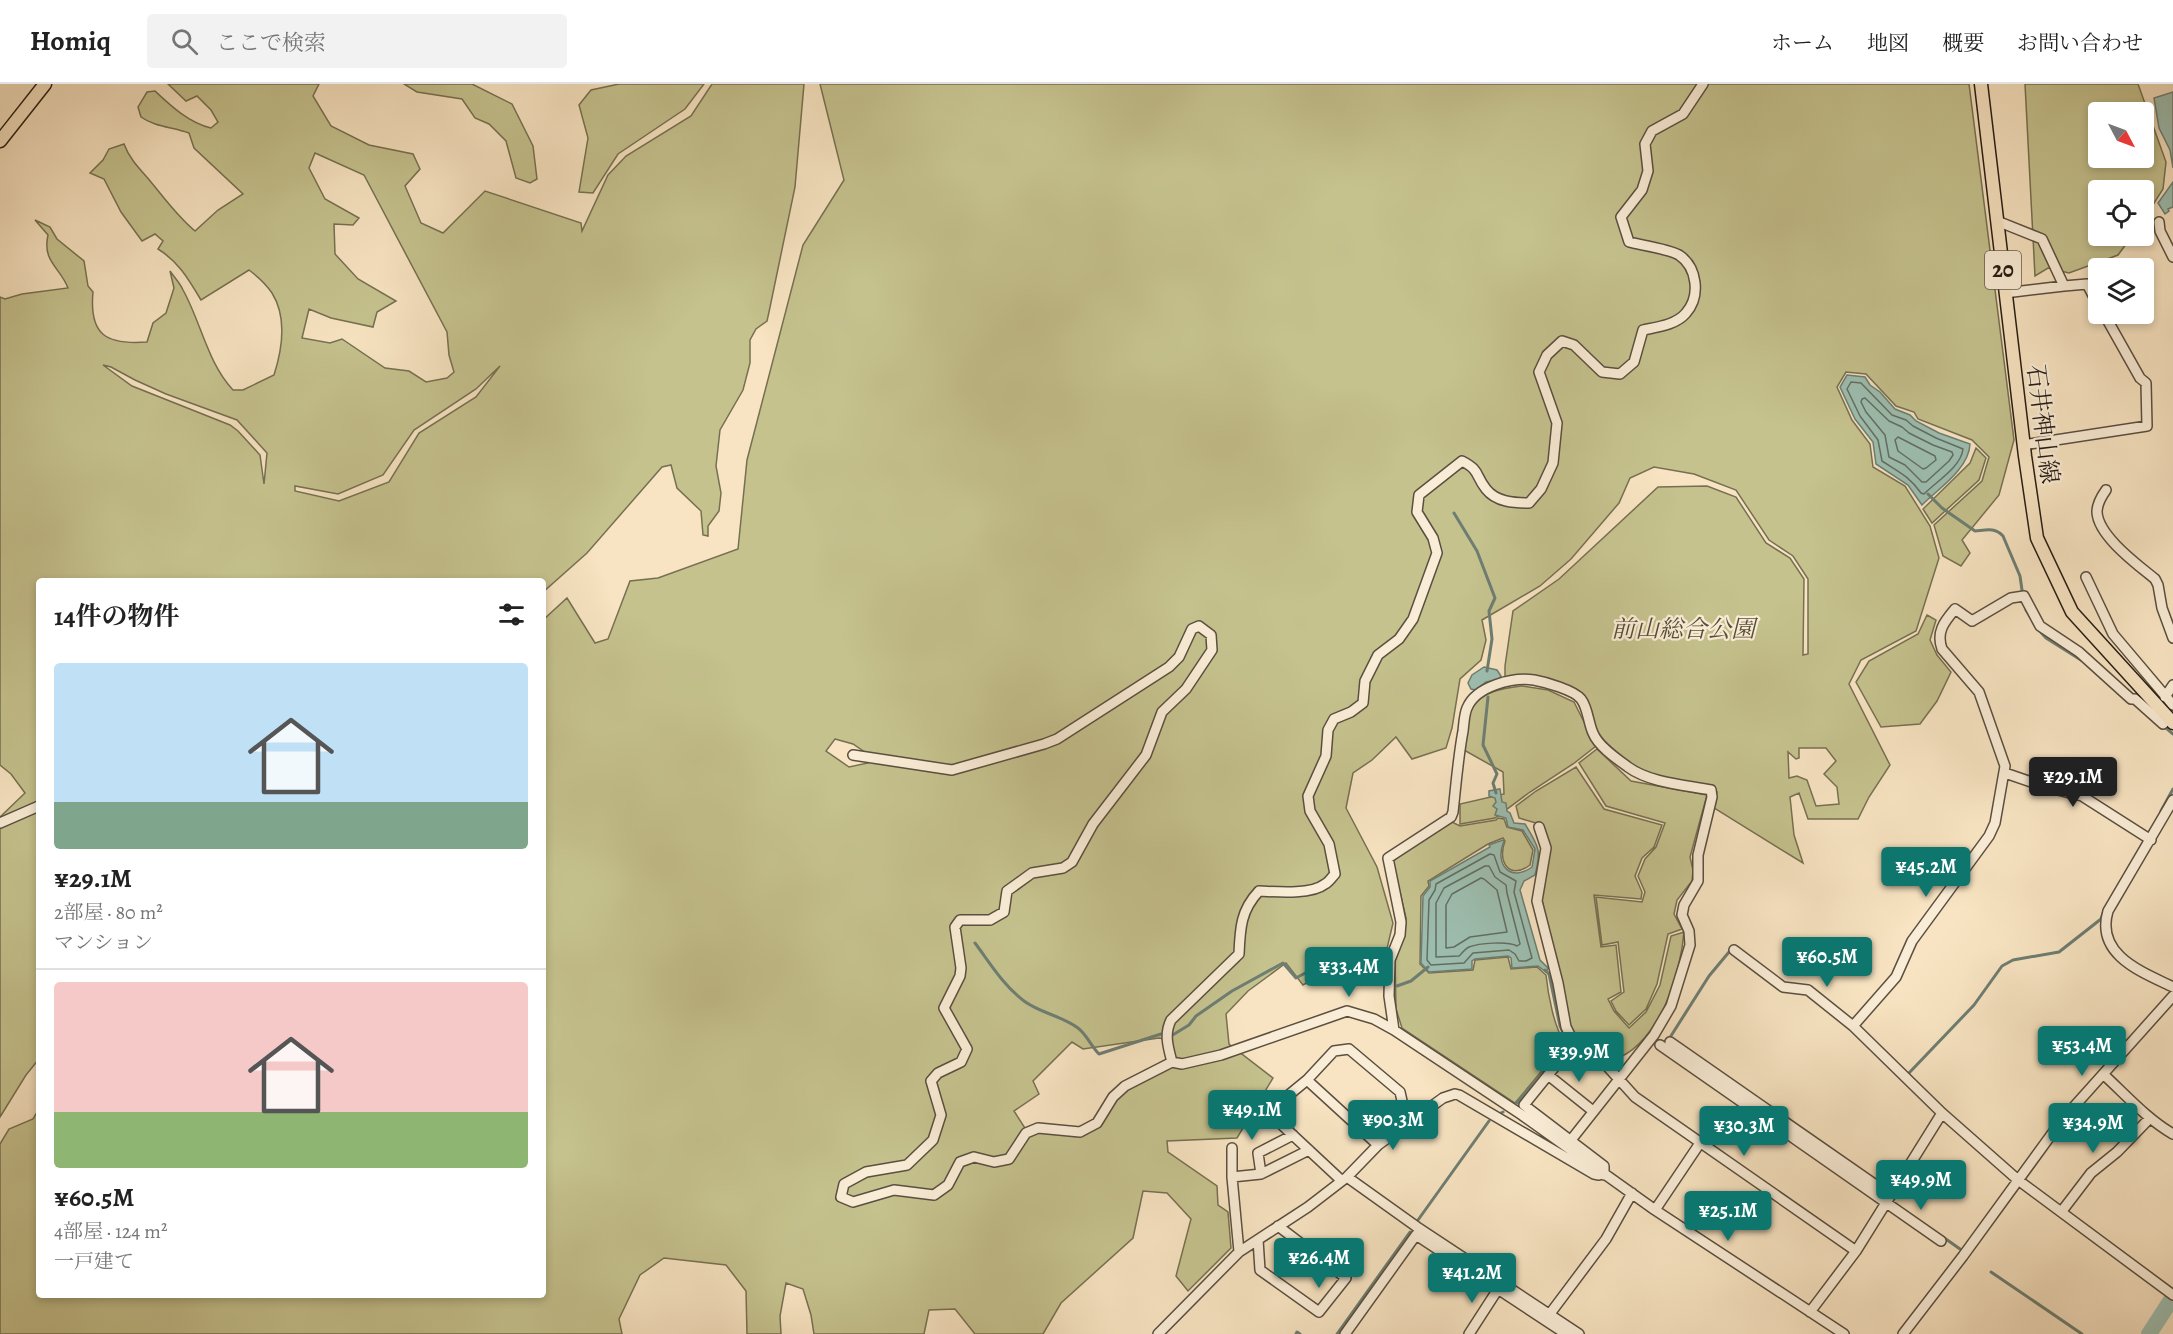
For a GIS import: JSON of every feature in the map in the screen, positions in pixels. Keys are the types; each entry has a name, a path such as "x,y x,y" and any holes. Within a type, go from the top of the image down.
{"main road":[{"path":"0,141 45,84"},
{"name":"石井神山線","path":"1981,84 2037,538 2072,612 2171,720"}],"street":[{"path":"1172,1062 1167,1043 1169,1023 1239,954 1240,928 1249,902 1259,891 1283,893 1306,890 1324,885 1335,874 1329,844 1310,811 1308,795 1326,756 1328,730 1334,719 1351,712 1364,703 1365,681 1378,655 1399,639 1413,619 1437,553 1433,538 1417,512 1419,495 1462,461 1474,467 1487,491 1509,503 1529,503 1542,489 1553,463 1557,423 1539,372 1547,355 1562,340 1574,345 1602,372 1620,374 1634,362 1643,330 1668,324 1686,313 1696,293 1693,269 1678,255 1629,242 1621,217 1642,190 1648,171 1645,144 1652,131 1683,114 1703,84"},
{"path":"1997,221 2043,239 2064,286"},
{"path":"2158,222 2173,257"},
{"path":"2005,293 2087,284 2088,286"},
{"path":"2024,445 2147,426 2146,383 2140,378 2110,324"},
{"path":"2106,490 2099,501 2097,514 2112,542 2155,579 2173,638"},
{"path":"2086,577 2113,634 2173,705"},
{"path":"1853,1026 1896,977 1911,941 1989,836 1995,823 2005,773 2004,760 1979,692 1942,648 1939,640 1939,632 1955,609 1972,621 2011,598 2024,596 2040,626 2079,652 2130,699 2135,699 2163,724 2171,720"},
{"path":"853,755 952,770 1058,740 1169,667 1179,657 1192,629 1199,626 1211,635 1212,650 1186,689 1162,712 1146,755 1093,824 1072,862 1063,868 1032,873 1007,891 1004,912 990,920 960,920 955,927 961,968 960,976 944,1008 967,1049 961,1062 938,1073 931,1081 941,1115 933,1140 907,1165 866,1172 844,1185 841,1197 853,1202 894,1190 934,1195 948,1185 960,1162 974,1157 994,1162 1009,1159 1026,1133 1038,1128 1080,1132 1097,1123 1113,1097 1125,1086 1172,1062 1182,1064 1221,1055 1347,1011 1374,1019 1394,1030 1522,1115 1655,1210 1844,1334"},
{"path":"1394,1030 1389,996 1390,960 1400,935 1401,922 1388,858 1451,817 1467,708 1484,691 1521,680 1541,682 1574,693 1586,709 1598,742 1630,769 1657,779 1711,789 1712,796 1698,855 1698,882 1684,905 1682,915 1689,931 1690,945 1671,1006 1654,1035 1571,1140"},
{"path":"2165,697 2173,685"},
{"path":"2005,773 2082,796 2148,838"},
{"path":"2173,800 2148,838 2108,912 2105,931 2112,947 2121,958 2173,987"},
{"path":"0,823 36,807"},
{"path":"1539,827 1546,848 1537,901 1558,983 1566,1028 1574,1043 1596,1061 1606,1065 1635,1097 1856,1251"},
{"path":"1734,950 1783,987 1808,990 1853,1026 1942,1113 2018,1180 2172,1294"},
{"path":"2155,978 2165,994 2166,1004"},
{"path":"1903,1334 2062,1120 2173,996"},
{"path":"1574,1043 1524,1105 1604,1166 1604,1175"},
{"path":"1665,1044 1888,1199 1941,1241"},
{"path":"1407,1123 1400,1092 1349,1049 1334,1051 1307,1080 1268,1112 1344,1179 1566,1334"},
{"path":"2103,1074 2150,1119 2173,1134"},
{"path":"1548,1075 1593,1111"},
{"path":"1307,1080 1378,1145"},
{"path":"1158,1334 1239,1252 1308,1207 1344,1179 1378,1145 1443,1098 1455,1094 1594,1174 1604,1175"},
{"path":"1810,1312 1856,1251 1942,1113"},
{"path":"2062,1211 2091,1173 2117,1152 2150,1119"},
{"path":"1261,1174 1258,1153 1293,1135"},
{"path":"1655,1210 1700,1143"},
{"path":"1232,1149 1232,1177 1239,1252"},
{"path":"1232,1177 1261,1174 1309,1150"},
{"path":"1549,1315 1606,1239 1632,1193"},
{"path":"1258,1240 1260,1270 1318,1311 1346,1278 1278,1226"},
{"path":"1345,1334 1416,1235 1579,1334"},
{"path":"1469,1334 1500,1286"}],"green space":[{"path":"168,84 319,84 313,96 331,126 369,145 413,154 420,169 405,186 421,223 443,233 485,191 581,223 582,231 608,175 626,156 691,116 712,84 804,84 795,187 769,312 767,321 756,329 750,340 750,363 743,390 720,430 716,466 721,493 719,511 708,526 708,536 703,535 701,511 677,488 671,465 662,467 587,553 546,589 546,578 36,578 36,1063 0,1117 0,817 25,793 11,774 0,765 0,297 5,299 22,294 68,288 47,252 48,235 35,220 50,227 57,239 84,261 88,286 93,292 94,318 103,334 121,342 147,342 153,323 166,313 174,288 170,271 189,302 210,354 233,390 243,390 274,375 282,334 280,312 277,302 264,283 249,270 201,300 178,266 158,249 163,241 155,234 142,241 121,212 104,179 90,173 103,160 109,149 124,144 136,164 177,214 195,231 218,210 243,194 194,148 189,133 146,120 141,117 138,107 147,92 155,91 188,118 211,128 218,122 211,110 197,96 186,101","holes":["315,153 364,175 447,332 449,355 454,372 447,378 426,382 409,371 385,368 342,339 330,343 302,338 309,309 331,318 373,327 377,312 396,301 358,279 335,254 334,224 353,225 359,218 325,199 309,168","103,365 166,394 237,420 267,453 264,484 260,455 230,425 132,386","500,366 476,397 419,433 389,482 339,501 295,491 295,486 338,494 383,475 414,430 476,389"]},
{"path":"404,84 472,84 512,104 533,146 537,179 530,183 516,178 506,141 489,124 475,118 462,99 417,92"},
{"path":"619,84 704,84 685,109 618,154 593,193 579,192 588,138 579,105 591,90"},
{"name":"前山総合公園","path":"820,84 1969,84 2014,440 1999,495 1962,540 1970,553 1961,566 1943,556 1934,525 1982,481 1989,457 1972,440 1918,419 1914,412 1896,406 1866,374 1846,372 1837,387 1852,420 1870,444 1873,467 1905,486 1930,526 1939,558 1916,631 1861,660 1849,684 1890,765 1858,819 1808,819 1799,793 1790,797 1794,835 1803,863 1714,808 1717,792 1712,785 1646,772 1619,755 1598,735 1588,703 1578,691 1537,676 1521,675 1505,679 1513,611 1559,579 1658,487 1707,486 1736,497 1766,543 1790,558 1804,579 1803,655 1808,654 1808,579 1793,556 1769,540 1736,490 1694,474 1654,467 1630,478 1619,503 1571,559 1540,586 1482,620 1486,640 1481,660 1460,679 1452,728 1446,748 1412,759 1396,737 1372,760 1353,773 1346,808 1377,867 1393,923 1381,974 1338,959 1325,965 1321,975 1303,985 1286,963 1248,991 1226,1014 1229,1044 1273,1078 1237,1138 1167,1141 1168,1152 1217,1186 1218,1205 1228,1212 1231,1248 1188,1291 1176,1276 1191,1219 1167,1193 1143,1191 1133,1238 1061,1303 1043,1334 975,1334 955,1309 929,1310 924,1334 814,1334 803,1289 786,1283 780,1316 781,1334 747,1334 746,1291 726,1265 664,1258 640,1275 619,1319 622,1334 0,1334 0,1144 9,1129 33,1119 36,1114 36,1298 546,1298 546,617 567,598 595,643 608,639 630,581 658,578 738,549 747,460 803,245 844,180","holes":["835,739 853,744 866,753 868,763 849,767 826,751","1799,748 1826,748 1836,761 1824,774 1837,787 1839,804 1816,806 1807,780 1797,776 1789,778 1788,752 1796,759 1799,758","1159,1038 1170,1040 1175,1065 1127,1089 1079,1135 1039,1132 1030,1136 1014,1111 1039,1094 1033,1081 1072,1042 1083,1049"]},
{"path":"2025,84 2138,84 2144,102 2088,102 2088,168 2154,168 2154,129 2166,162 2163,189 2154,203 2154,180 2088,180 2088,246 2125,246 2118,255 2110,258 2088,258 2088,266 2069,273 2048,268 2035,276"},
{"path":"1976,448 1986,458 1979,480 1932,523 1923,509 1970,463"},
{"path":"1927,615 1936,620 1930,640 1937,655 1951,672 1937,701 1920,724 1881,727 1856,682 1869,661 1918,634"},
{"path":"1522,686 1548,690 1574,702 1596,746 1495,818 1460,824 1460,804 1504,794 1503,772 1464,750 1470,712 1476,702 1487,694"},
{"path":"1597,749 1631,781 1707,795 1690,857 1693,870 1692,881 1677,900 1674,914 1682,929 1668,934 1657,984 1646,1009 1629,1025 1616,1011 1611,1001 1624,992 1618,942 1602,945 1596,897 1642,902 1645,892 1638,876 1645,859 1656,847 1665,823 1606,806 1579,763"},
{"path":"1576,767 1604,809 1662,825 1654,847 1642,858 1635,876 1642,892 1641,899 1594,895 1601,947 1616,945 1621,992 1608,999 1614,1011 1629,1028 1646,1012 1660,985 1671,936 1684,932 1677,972 1661,1013 1639,1043 1626,1054 1612,1059 1598,1058 1584,1048 1571,1029 1541,896 1550,845 1539,824 1519,818 1516,806"},
{"path":"1498,818 1504,819 1507,827 1522,831 1533,850 1530,865 1516,871 1507,866 1503,855 1505,841 1503,838 1488,844 1428,881 1429,886 1421,896 1420,964 1429,973 1473,970 1475,960 1508,957 1511,969 1537,967 1546,975 1555,1020 1565,1043 1515,1103 1402,1028 1396,1009 1395,961 1405,931 1406,918 1393,862 1398,856 1452,822 1460,826"}],"water":[{"path":"2173,92 2173,168 2170,150 2159,128 2154,98"},
{"path":"2173,182 2173,207 2165,214 2158,203"},
{"path":"1847,375 1865,377 1870,385 1880,392 1895,409 1910,415 1916,421 1939,433 1970,444 1959,470 1922,505 1908,485 1876,464 1873,442 1855,419 1840,387"},
{"path":"1484,667 1497,670 1501,676 1498,680 1486,682 1476,690 1471,689 1468,683 1472,675"},
{"path":"1500,789 1502,802 1506,803 1507,811 1514,823 1525,824 1538,848 1535,875 1524,881 1520,890 1540,960 1548,968 1546,972 1538,966 1512,968 1511,958 1508,956 1475,959 1472,961 1472,969 1429,972 1421,963 1423,896 1430,887 1430,881 1490,847 1489,845 1503,840 1501,857 1506,869 1517,873 1532,867 1535,849 1523,830 1508,827 1506,818 1495,815 1497,809 1493,806 1496,802 1495,798 1489,796 1489,791"}],"waterway":[{"path":"1928,494 1942,508 1975,531 1994,530 2003,536 2020,576 2022,590"},
{"path":"1454,513 1477,551 1495,598 1489,611 1492,639 1487,671"},
{"path":"2026,610 2031,618"},
{"path":"2038,629 2046,638 2081,660"},
{"path":"1488,697 1483,745 1497,774 1493,783 1496,793"},
{"path":"2165,727 2173,734"},
{"path":"2161,811 2173,789"},
{"path":"1909,1073 1974,1005 2002,966 2013,960 2059,952 2101,919 2105,908"},
{"path":"975,943 1016,995 1030,1005 1078,1028 1099,1054 1161,1034"},
{"path":"1669,1039 1709,976 1729,952"},
{"path":"1171,1036 1189,1025 1196,1016 1232,991 1283,963 1296,978 1331,959 1380,983"},
{"path":"1397,986 1411,981 1428,967"},
{"path":"1517,1103 1568,1042 1560,1026 1549,974 1545,970"},
{"path":"1418,1220 1489,1121"},
{"path":"1337,1334 1410,1232"},
{"path":"1943,1237 1960,1249"},
{"path":"1991,1272 2082,1334"},
{"path":"2149,1334 2173,1297"},
{"path":"1296,1334 1297,1332 1300,1334"}]}
